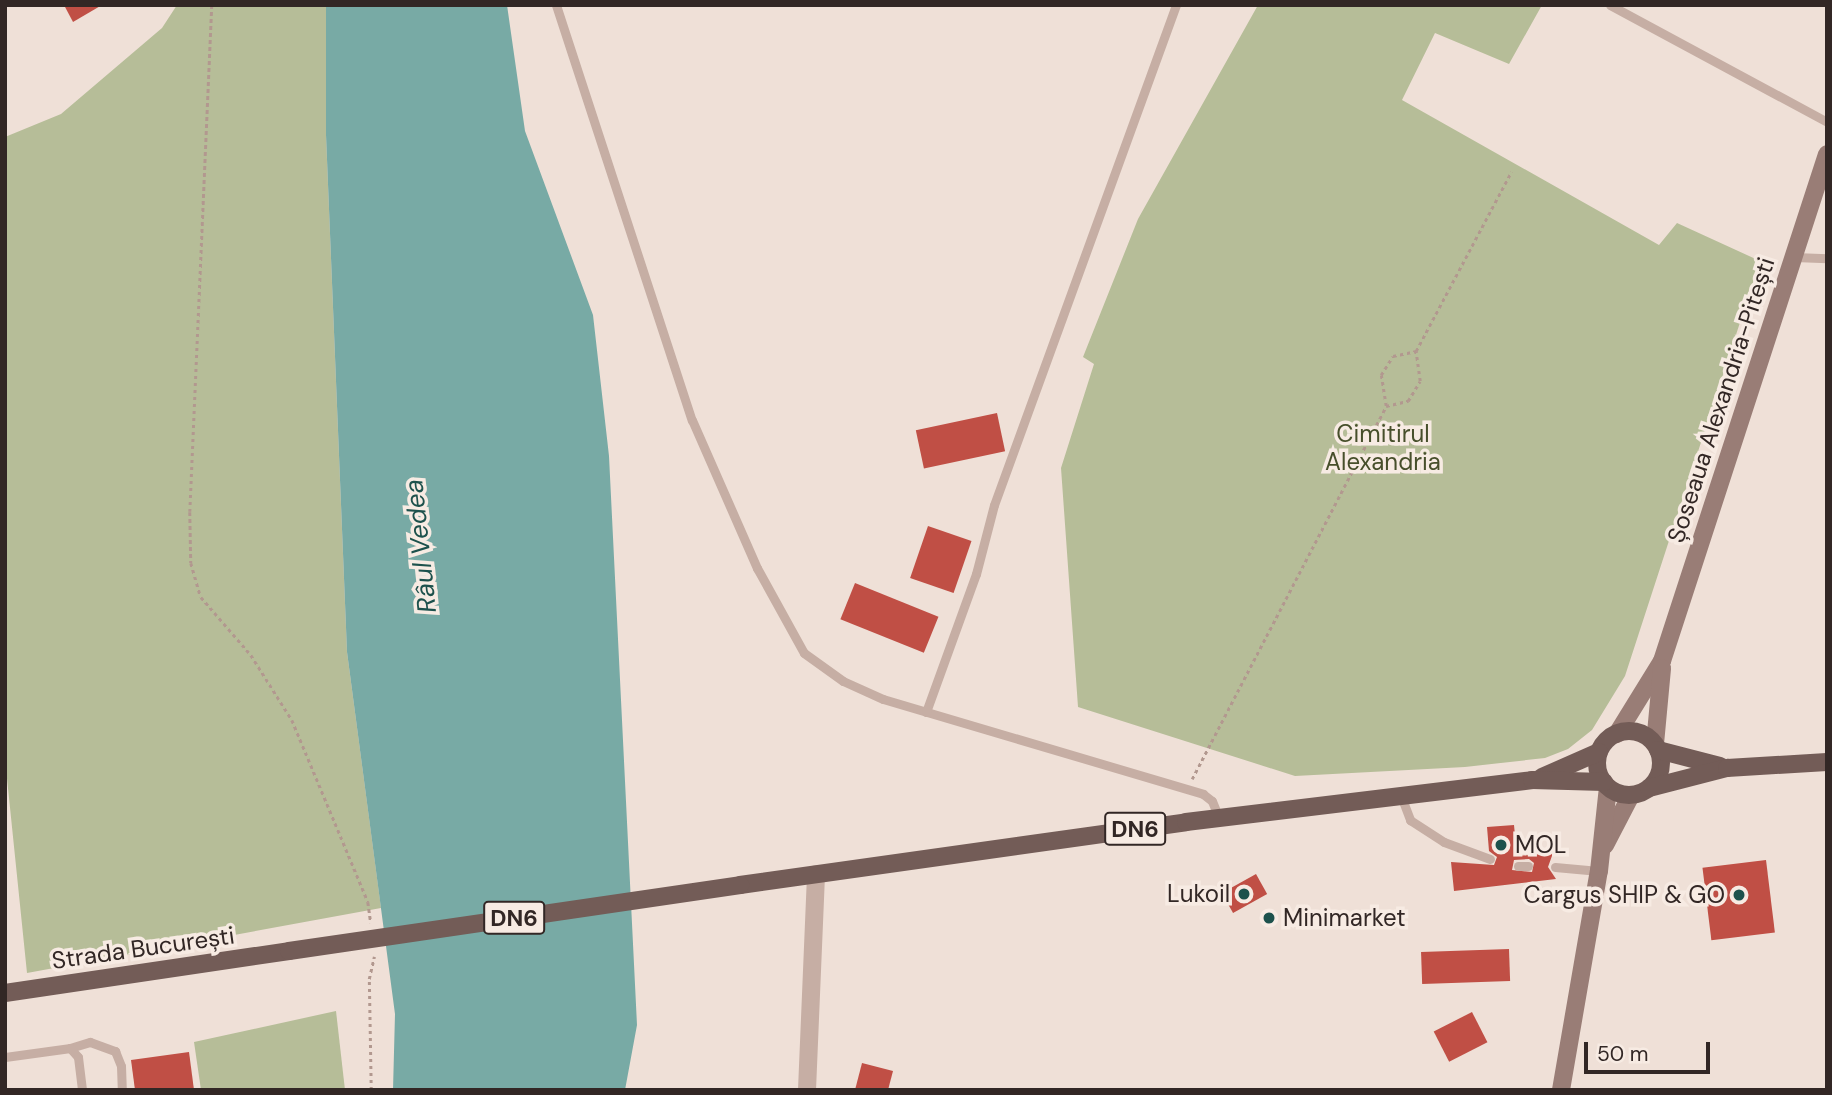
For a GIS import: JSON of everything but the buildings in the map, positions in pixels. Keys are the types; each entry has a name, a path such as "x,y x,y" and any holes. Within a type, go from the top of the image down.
{"main road":[{"name":"Șoseaua Alexandria-Pitești","path":"1617,734 1662,661 1827,154"},
{"name":"Șoseaua Alexandria-Pitești","path":"1657,747 1662,661"},
{"path":"1617,734 1637,733 1657,747 1727,768"},
{"name":"DN6","path":"1532,780 1599,752 1617,734"},
{"path":"1649,788 1660,771 1657,747"},
{"path":"1561,1090 1600,871 1606,785 1597,762 1599,752"},
{"path":"1602,852 1631,795 1727,768 1827,762"},
{"name":"DN6","path":"816,874 1219,818 1532,780 1606,785 1631,795"},
{"name":"Strada București","path":"5,993 816,874"}],"street":[{"path":"807,1090 816,874"}],"lane":[{"path":"556,5 692,420 787,627 804,653 843,681 926,712 1188,789 1212,801 1219,818"},
{"path":"926,712 976,574 994,505 1176,5"},
{"path":"1610,5 1827,122"},
{"path":"1794,257 1827,258"},
{"path":"1401,796 1410,820 1444,842 1490,859"},
{"path":"1555,867 1600,871"},
{"path":"5,1057 70,1048 90,1042 115,1051 121,1066 122,1090"},
{"path":"70,1048 78,1057 82,1090"}],"path":[{"path":"212,5 190,512 191,563 201,597 251,655 292,720 368,902 372,927"},
{"path":"1386,406 1408,401 1420,381 1416,351 1511,172"},
{"path":"1188,789 1386,406 1381,375 1393,356 1416,351"},
{"path":"371,1090 369,979 375,952"}],"green space":[{"path":"177,5 326,5 326,135 347,652 381,908 27,973 5,759 5,137 61,114 162,28"},
{"name":"Cimitirul Alexandria","path":"1258,5 1542,5 1509,64 1435,33 1402,100 1659,245 1677,223 1760,261 1625,676 1592,730 1568,749 1545,758 1465,767 1295,776 1078,707 1061,468 1094,364 1083,357 1138,219"},
{"path":"336,1011 345,1090 201,1090 194,1042"}],"water":[{"name":"Râul Vedea","path":"326,5 507,5 525,131 593,315 609,456 637,1025 625,1090 393,1090 395,1014 347,652 326,135"}],"place":[{"name":"MOL","path":"1501,845"},
{"name":"Lukoil","path":"1244,894"},
{"name":"Cargus SHIP & GO","path":"1739,895"},
{"name":"Minimarket","path":"1269,918"}]}
